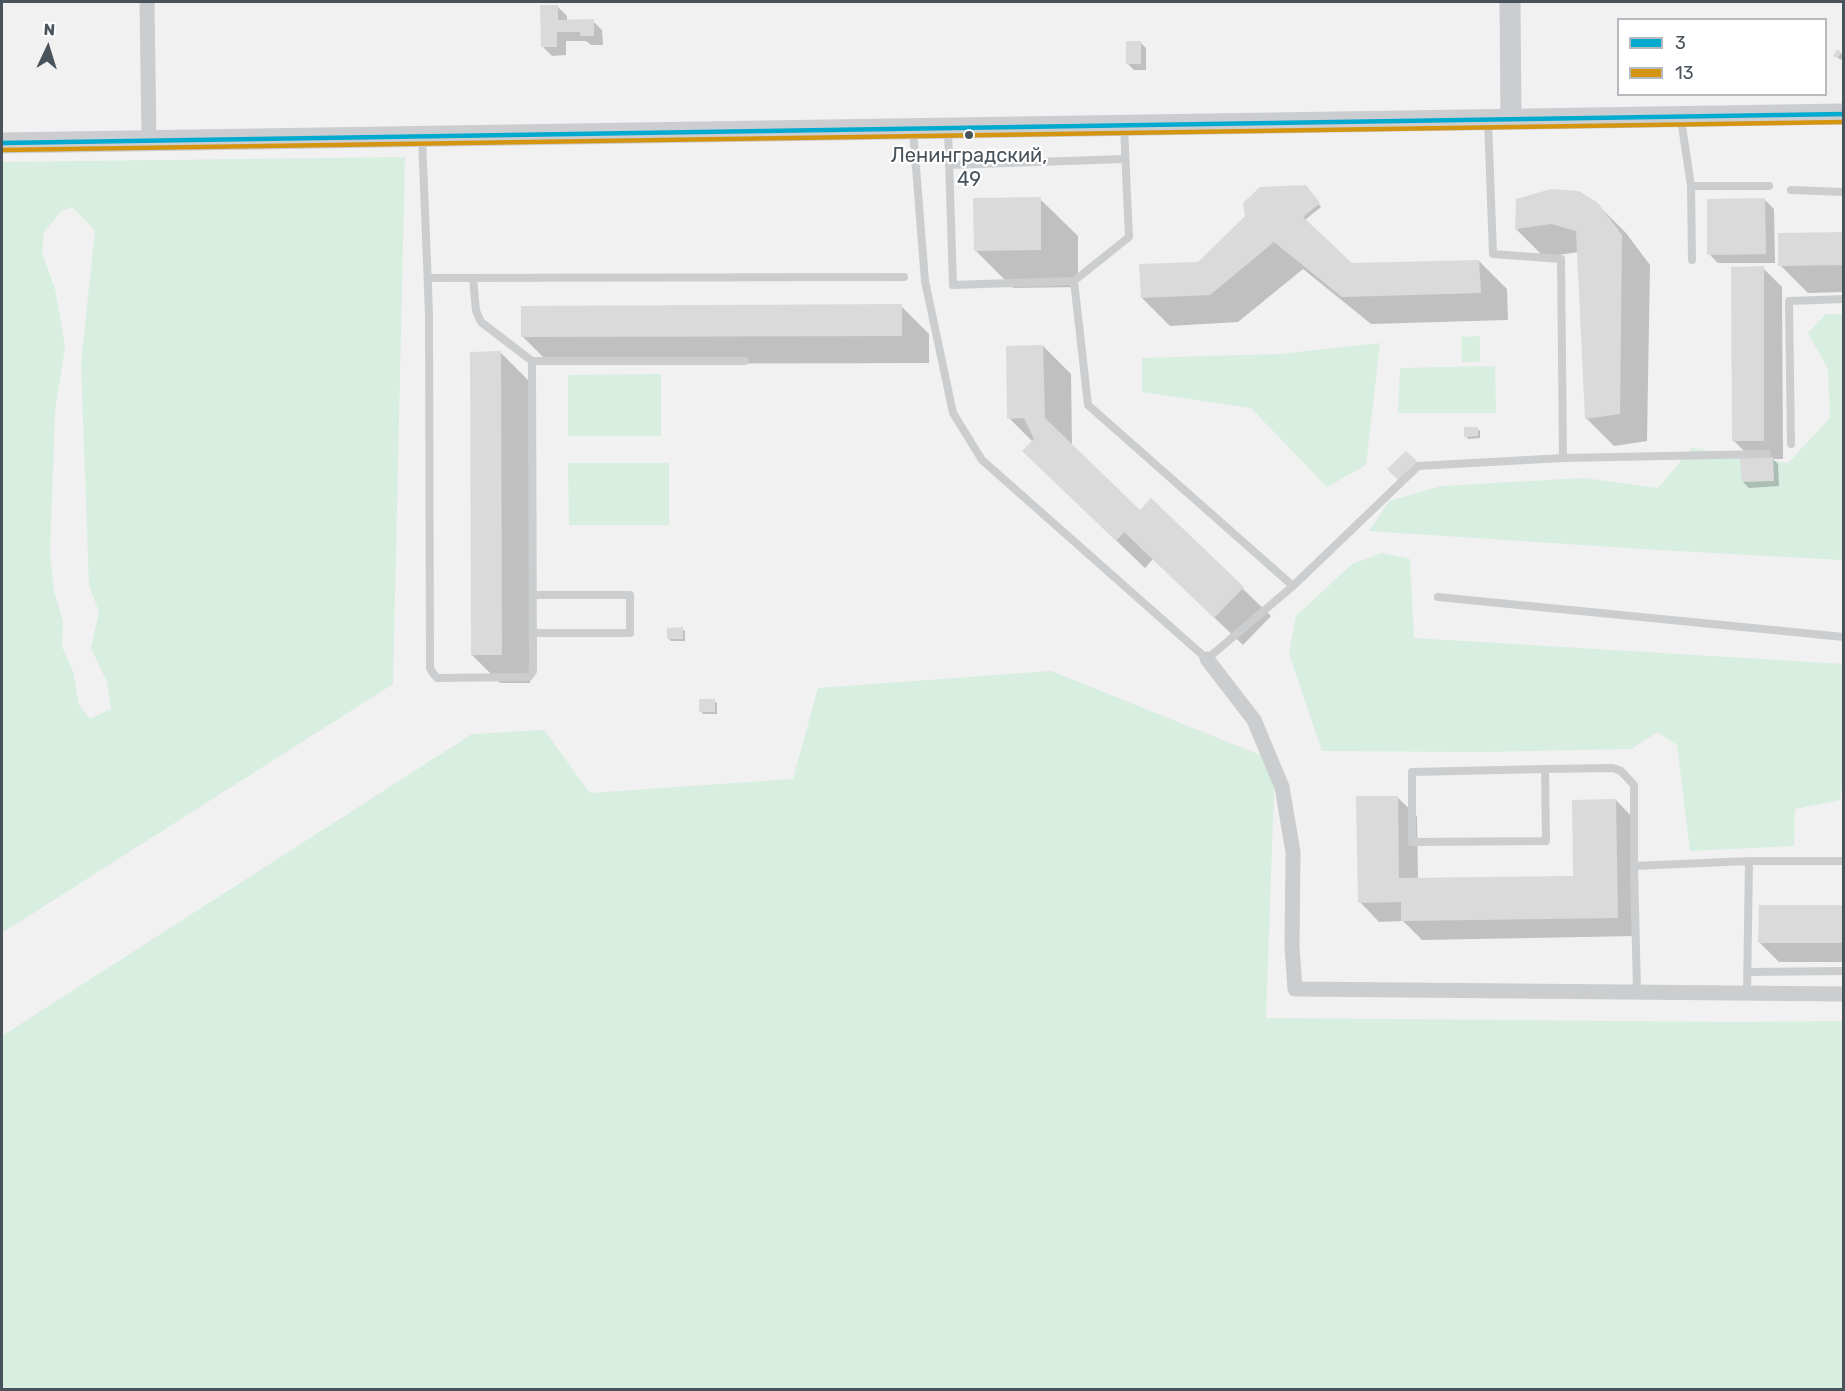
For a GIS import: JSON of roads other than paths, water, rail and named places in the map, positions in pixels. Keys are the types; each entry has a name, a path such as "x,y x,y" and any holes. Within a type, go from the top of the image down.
{"main road":[{"path":"1510,2 1511,119"},
{"path":"2,143 1844,114"}],"street":[{"path":"147,2 149,140"},
{"path":"1207,659 1254,720 1282,787 1293,852 1292,946 1295,989 1844,994"}],"lane":[{"path":"1681,117 1691,186 1692,260"},
{"path":"1488,120 1493,254 1561,259 1563,458"},
{"path":"948,128 953,285 1074,281 1129,237 1124,125"},
{"path":"913,128 925,281 953,413 982,460 1207,659 1293,586 1418,466 1563,458 1767,454"},
{"path":"422,136 428,278 430,657 432,672 437,678 529,677 533,672 532,361"},
{"path":"949,165 1125,159"},
{"path":"1691,186 1768,186"},
{"path":"1791,190 1844,192"},
{"path":"428,278 904,277"},
{"path":"473,278 476,311 481,322 532,361 745,361"},
{"path":"1074,281 1088,405 1293,586"},
{"path":"1791,444 1789,301 1844,299"},
{"path":"533,595 630,595 630,633 533,633"},
{"path":"1438,597 1844,637"},
{"path":"1545,769 1546,841 1412,842 1412,772 1545,769 1613,768 1621,771 1634,785 1637,991"},
{"path":"1634,866 1749,861 1844,861"},
{"path":"1747,993 1749,861"},
{"path":"1748,972 1844,971"}],"place":[{"name":"Ленинградский, 49","path":"969,135"}]}
